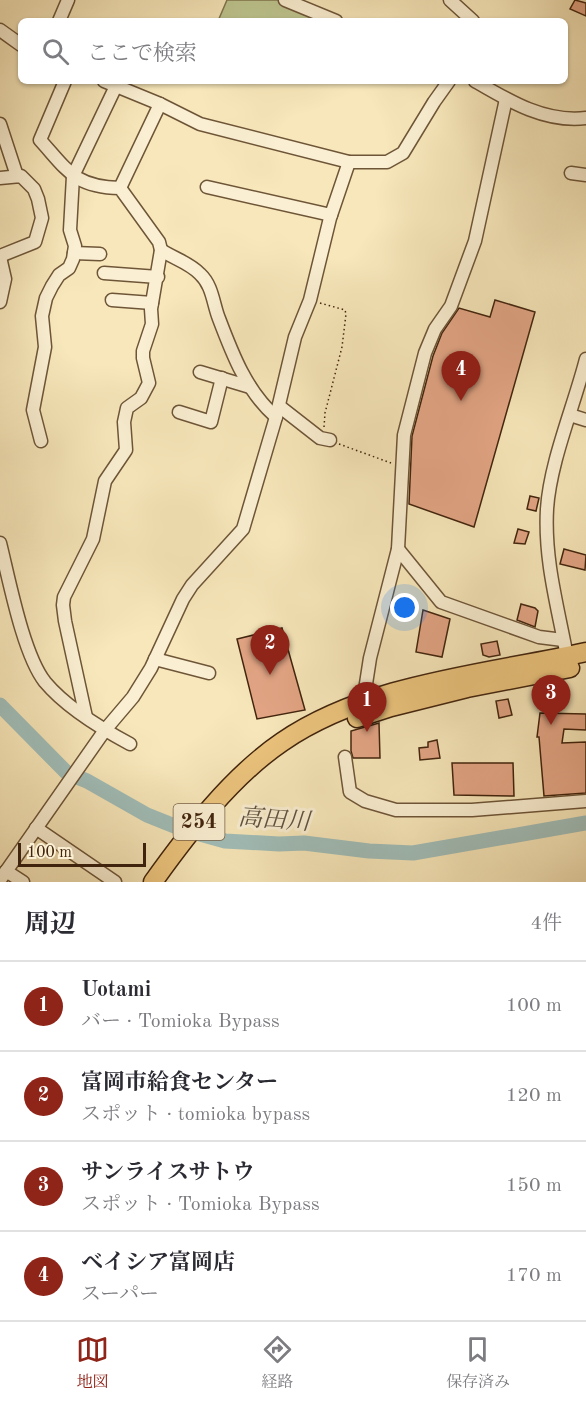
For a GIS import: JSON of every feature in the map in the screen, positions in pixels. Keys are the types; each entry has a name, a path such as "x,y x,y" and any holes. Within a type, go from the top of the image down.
{"highway":[{"name":"254","path":"153,882 186,836 254,772 334,727 365,715 467,688 586,652"},
{"name":"254","path":"165,882 193,843 283,741 325,719 363,703 460,675 571,658"}],"street":[{"path":"60,18 68,0"},
{"path":"285,0 329,18"},
{"path":"450,0 470,18"},
{"path":"0,30 18,43"},
{"path":"64,84 40,140 73,176 99,188 120,188"},
{"path":"41,441 33,410 45,347 42,316 46,298 59,275 69,268 74,253 75,246 70,230 73,176 110,84 160,104 200,124 349,162 387,162 403,153 447,84"},
{"path":"480,84 534,113 573,120 586,118"},
{"path":"363,703 369,658 398,549 404,435 425,353 435,329 451,306 475,241 506,99"},
{"path":"120,188 160,104"},
{"path":"1,129 17,176"},
{"path":"23,882 3,876 103,733 133,697 192,585 243,529 277,411 295,337 310,300 331,215 349,162"},
{"path":"571,173 586,175"},
{"path":"0,178 17,176 25,179 38,199 42,224 35,242 0,256 6,279 0,302"},
{"path":"207,187 331,215"},
{"path":"86,717 64,613 64,597 93,539 105,481 126,450 124,422 127,408 141,398 149,383 142,358 152,324 152,303 158,277 160,250 159,242 120,188"},
{"path":"160,250 192,266 208,283 233,354 261,403 320,438 330,440"},
{"path":"74,253 100,254"},
{"path":"104,273 158,277"},
{"path":"112,300 152,303"},
{"path":"571,658 551,580 546,540 547,508 550,482 586,359"},
{"path":"200,372 250,387"},
{"path":"179,412 211,422 222,378"},
{"path":"570,415 586,420"},
{"path":"0,543 25,639 33,661 45,681 103,733 130,744"},
{"path":"398,549 441,602 538,637 571,658"},
{"path":"155,659 209,673"},
{"path":"345,757 350,792 365,801 390,809 472,810 586,801"},
{"path":"36,828 115,882"}],"path":[{"path":"310,300 345,310 346,314 342,346 325,413 326,439 401,466"}],"green space":[{"path":"227,0 285,0 319,15 318,18 219,18"}],"building":[{"path":"575,0 586,3 586,16 570,9"},
{"path":"495,300 535,312 474,527 409,504 412,436 433,356 442,333 459,308 490,317"},
{"path":"530,496 539,498 536,511 527,509"},
{"path":"518,529 529,532 525,544 514,543"},
{"path":"564,549 586,555 585,570 560,564"},
{"path":"521,604 538,611 535,627 517,620"},
{"path":"423,610 450,619 442,657 416,652"},
{"path":"282,628 305,710 257,719 237,639"},
{"path":"497,641 500,655 489,657 483,655 481,644"},
{"path":"508,699 512,715 499,718 496,701"},
{"path":"540,713 586,714 586,730 564,729 562,743 586,742 586,793 544,796 539,737 537,737"},
{"path":"379,723 380,758 353,758 351,731"},
{"path":"437,740 440,758 420,760 419,748 428,747 428,742"},
{"path":"452,763 513,763 514,796 454,795"}],"waterway":[{"name":"高田川","path":"0,705 67,773 87,781 147,815 182,829 225,841 304,843 369,851 413,853 586,823"}],"place":[{"name":"ベイシア富岡店","path":"461,401"},
{"name":"富岡市給食センター","path":"270,675"},
{"name":"サンライスサトウ","path":"551,725"},
{"name":"Uotami","path":"367,732"}]}
